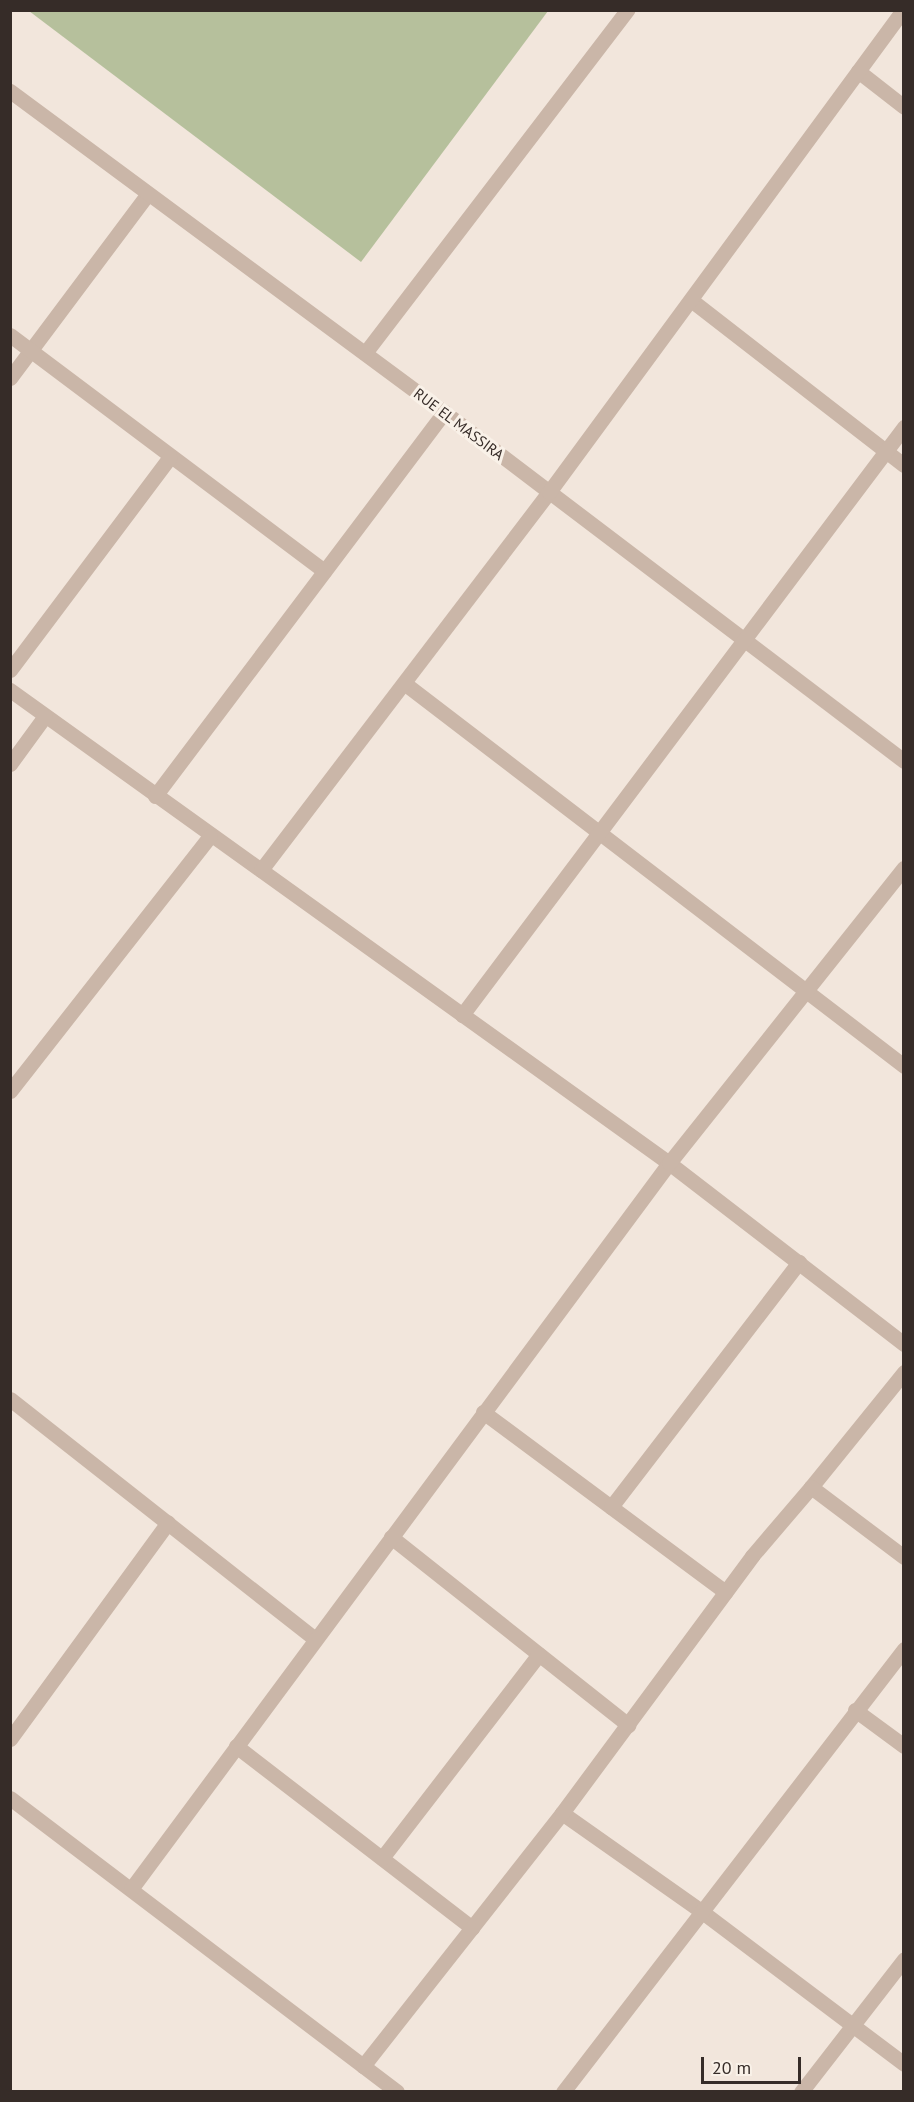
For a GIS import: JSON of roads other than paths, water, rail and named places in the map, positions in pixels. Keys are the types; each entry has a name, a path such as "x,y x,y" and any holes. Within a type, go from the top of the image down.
{"street":[{"path":"365,353 627,10"},
{"path":"261,870 549,492 903,10"},
{"path":"858,72 903,107"},
{"name":"RUE EL MASSIRA","path":"10,91 147,195 444,412 903,761"},
{"path":"10,378 147,195"},
{"path":"690,300 903,465"},
{"path":"10,335 324,572"},
{"path":"155,796 444,412"},
{"path":"462,1015 903,427"},
{"path":"10,670 170,457"},
{"path":"404,683 903,1066"},
{"path":"10,690 210,836 261,870 669,1163 903,1344"},
{"path":"10,764 45,716"},
{"path":"10,1091 210,836"},
{"path":"131,1889 669,1163 903,868"},
{"path":"611,1507 799,1262"},
{"path":"363,2066 562,1813 725,1592 903,1372"},
{"path":"10,1399 315,1639"},
{"path":"483,1412 725,1592"},
{"path":"811,1487 903,1557"},
{"path":"10,1738 168,1522"},
{"path":"391,1537 628,1725"},
{"path":"562,2091 903,1649"},
{"path":"382,1858 539,1654"},
{"path":"855,1710 903,1746"},
{"path":"236,1746 472,1928"},
{"path":"10,1798 397,2091"},
{"path":"562,1813 701,1911 903,2064"},
{"path":"801,2091 903,1959"}]}
